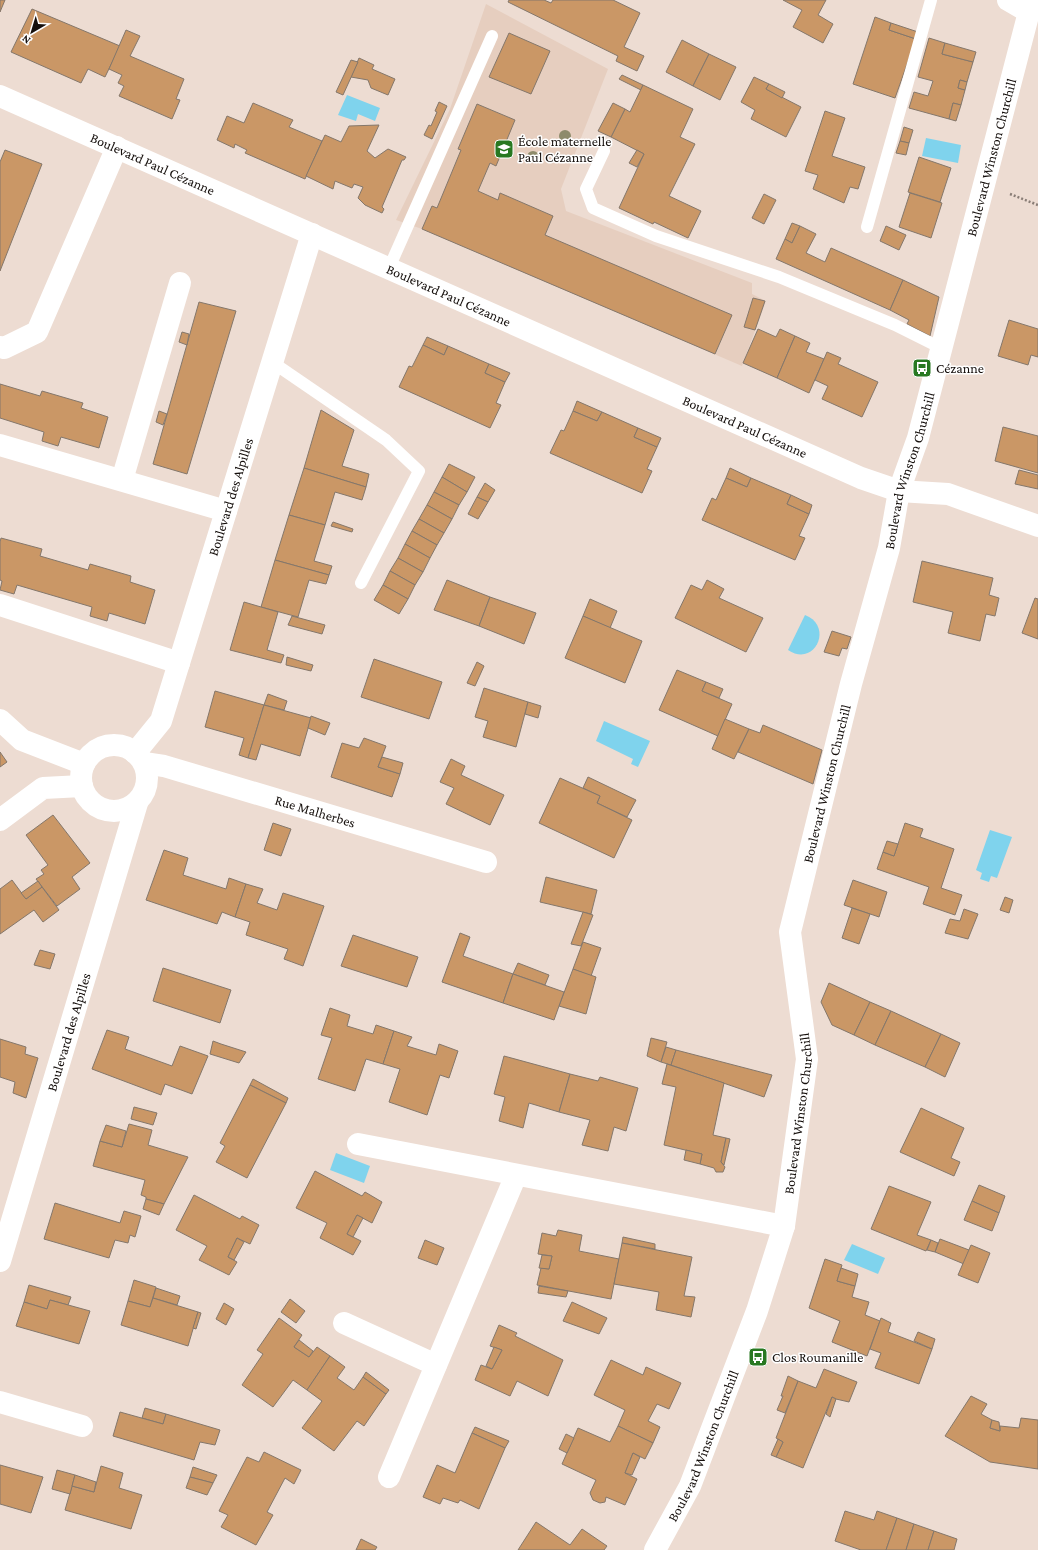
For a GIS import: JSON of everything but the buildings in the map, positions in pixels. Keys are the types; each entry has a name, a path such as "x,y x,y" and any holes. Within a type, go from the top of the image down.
{"street":[{"path":"1008,0 1031,6"},
{"name":"Boulevard Winston Churchill","path":"655,1550 690,1486 757,1311 784,1226 807,1059 790,932 852,684 889,548 899,490 918,438 1031,6"},
{"name":"Boulevard Paul Cézanne","path":"2,103 117,147 861,478 899,490 948,494 1038,526"},
{"path":"0,347 4,348 37,332 117,147"},
{"name":"Boulevard des Alpilles","path":"139,758 161,721 312,234"},
{"path":"122,480 180,283"},
{"path":"0,444 226,511"},
{"path":"0,605 179,663"},
{"path":"0,720 22,740 84,764"},
{"path":"114,745 125,747 139,758 147,774 147,785 143,796 137,803 127,809 116,812 105,810 93,804 86,795 82,786 81,774 84,764 91,755 102,747 114,745"},
{"name":"Rue Malherbes","path":"139,758 486,862"},
{"path":"0,820 43,788 82,786"},
{"name":"Boulevard des Alpilles","path":"0,1261 137,803"},
{"path":"358,1144 784,1226"},
{"path":"389,1477 516,1175"},
{"path":"344,1323 436,1365"},
{"path":"0,1402 82,1426"}],"lane":[{"path":"867,227 931,0"},
{"path":"389,268 492,36"},
{"path":"604,151 586,189 593,208 656,236 779,277 896,325 941,348"},
{"path":"272,362 386,440 419,471 361,583"}],"shaded area":[{"name":"École maternelle Paul Cézanne","path":"486,4 608,69 561,189 566,211 752,283 752,294 766,301 742,366 422,229 396,220 450,109"}],"water":[{"path":"347,95 380,108 375,121 358,114 356,121 338,115"},
{"path":"926,138 961,145 958,163 922,156"},
{"path":"805,615 814,620 818,628 818,643 813,650 806,654 798,654 788,650"},
{"path":"604,721 650,741 638,767 631,764 633,759 596,741"},
{"path":"990,830 1012,837 997,878 991,876 989,882 980,879 982,873 976,870"},
{"path":"336,1153 370,1166 364,1183 330,1170"},
{"path":"852,1244 885,1258 878,1274 844,1260"}],"place":[{"name":"École maternelle Paul Cézanne","path":"504,149"},
{"name":"Cézanne","path":"922,368"},
{"name":"Clos Roumanille","path":"758,1357"}]}
